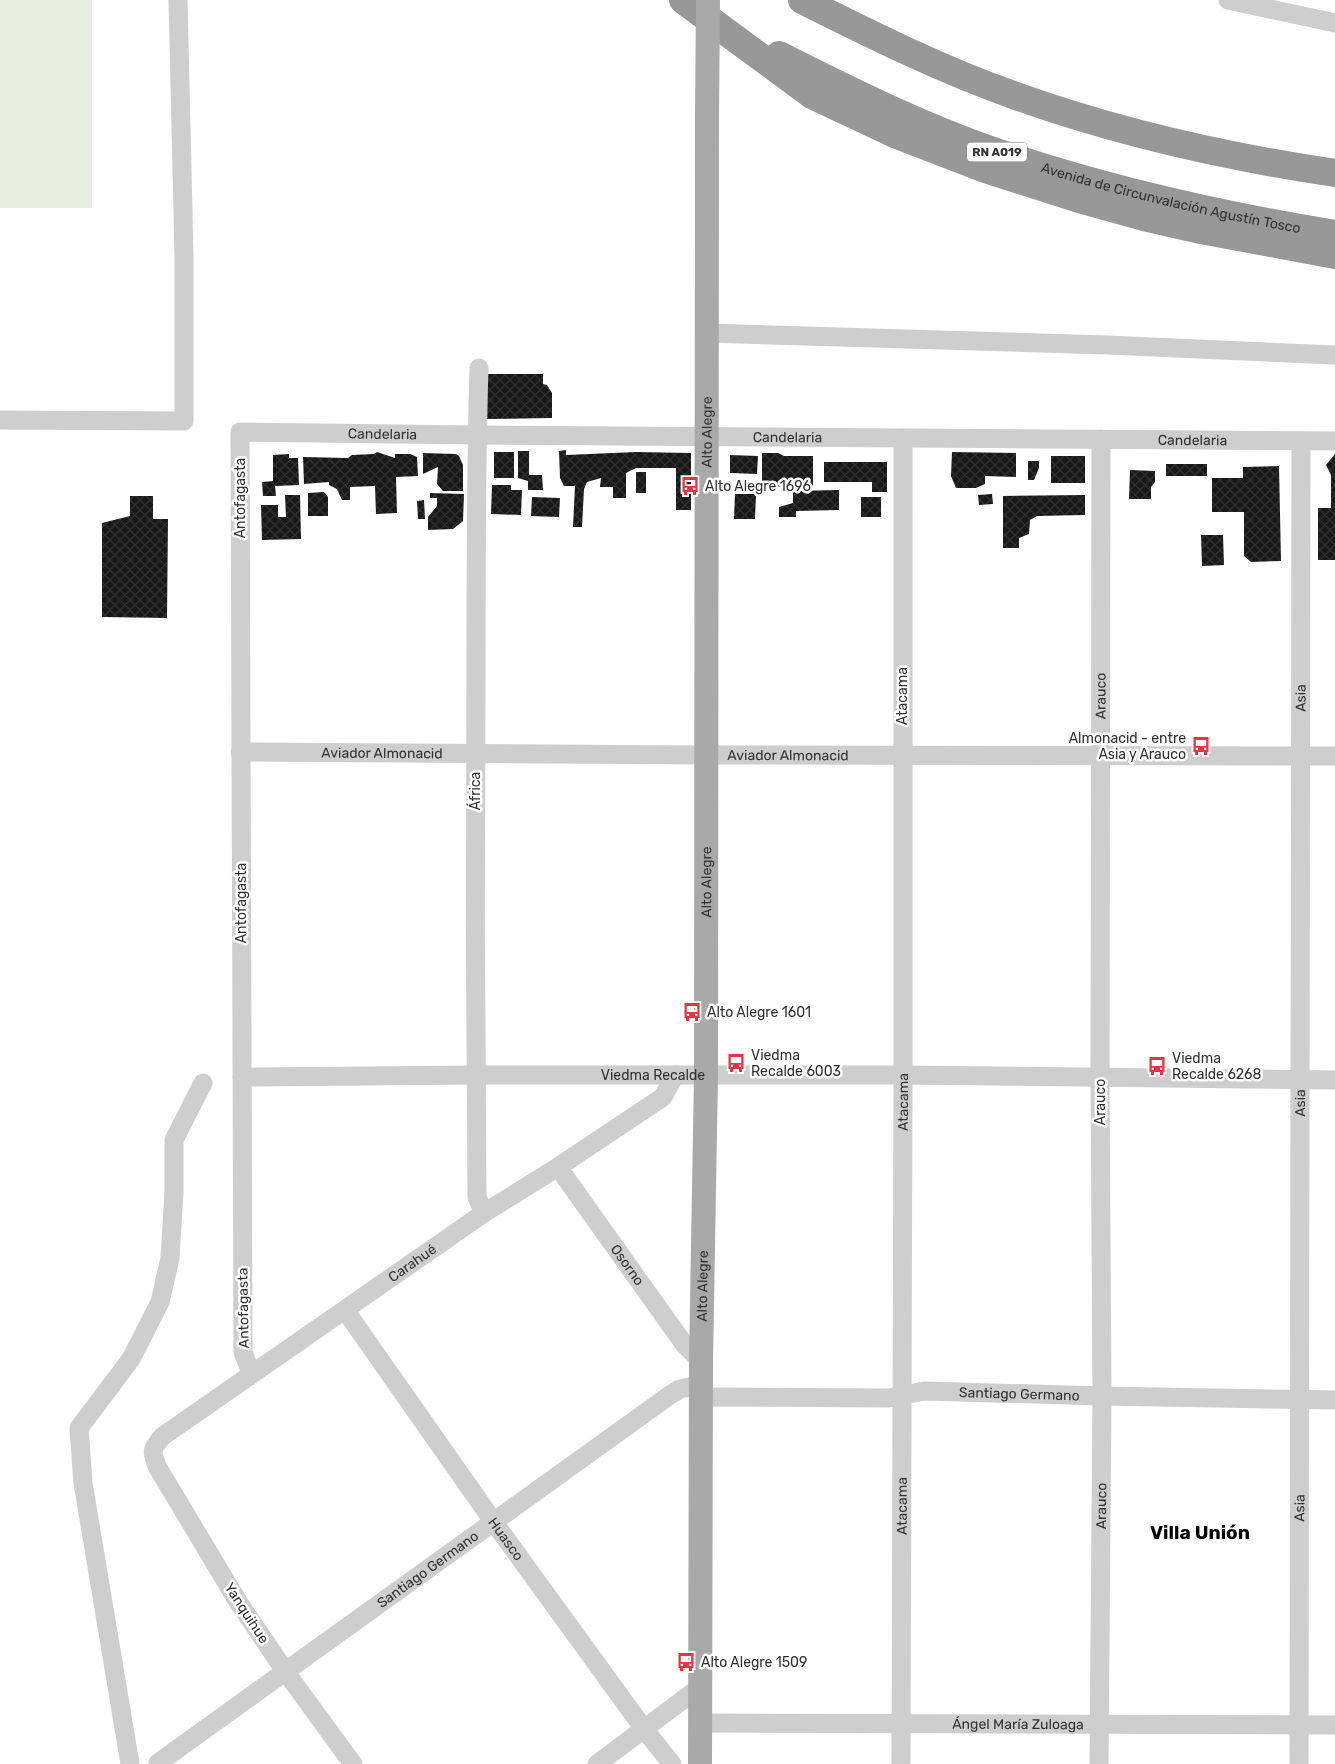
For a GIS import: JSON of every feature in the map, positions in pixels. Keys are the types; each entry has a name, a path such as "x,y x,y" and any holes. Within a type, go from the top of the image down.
{"highway":[{"name":"Avenida de Circunvalación Agustín Tosco","path":"684,0 763,46 824,78 910,118 992,150 1081,179 1166,200 1276,224 1335,234"},
{"path":"684,0 812,96 897,135 985,169 1079,199 1144,217 1201,230 1335,255"},
{"path":"802,0 929,62 1016,96 1161,139 1335,174"},
{"path":"837,0 934,46 1021,80 1097,105 1223,138 1335,158"}],"main road":[{"name":"Alto Alegre","path":"700,1764 706,1075 708,0"}],"street":[{"path":"0,420 184,421 184,245 178,0"},
{"path":"1228,0 1335,23"},
{"path":"707,333 1097,345 1335,355"},
{"name":"África","path":"479,368 475,754 476,1075 477,1197 484,1213"},
{"name":"Candelaria","path":"240,432 1335,441"},
{"name":"Antofagasta","path":"240,432 243,1352 251,1373"},
{"name":"Atacama","path":"901,1764 903,438"},
{"name":"Arauco","path":"1099,1764 1102,1396 1100,1077 1101,439"},
{"name":"Asia","path":"1299,1764 1299,755 1301,441"},
{"name":"Aviador Almonacid","path":"240,752 1335,756"},
{"name":"Carahué","path":"152,1455 154,1446 162,1436 251,1373 484,1213 663,1097 675,1075"},
{"name":"Viedma Recalde","path":"242,1077 903,1075 1335,1080"},
{"path":"130,1764 83,1483 79,1428 131,1359 160,1302 170,1258 174,1192 174,1140 203,1083"},
{"name":"Osorno","path":"558,1166 684,1344 702,1380"},
{"name":"Huasco","path":"345,1310 493,1521 644,1729 672,1764"},
{"name":"Santiago Germano","path":"158,1763 670,1395 702,1380 889,1398 924,1391 1335,1400"},
{"name":"Yanquihue","path":"152,1455 237,1600 285,1671 353,1764"},
{"path":"597,1764 700,1687"},
{"name":"Ángel María Zuloaga","path":"700,1723 1335,1725"}],"green space":[{"path":"0,0 92,0 92,208 0,208"}],"building":[{"path":"487,374 543,374 543,384 547,385 552,393 552,418 487,419"},
{"path":"566,450 566,455 636,452 691,453 691,510 676,510 676,468 636,468 626,473 626,498 613,498 613,487 600,487 601,478 587,482 584,489 582,527 573,527 575,486 564,486 560,478 559,451"},
{"path":"518,451 529,451 529,475 542,475 543,490 528,490 528,481 518,478"},
{"path":"377,452 395,458 395,454 410,454 417,457 418,476 396,477 397,513 376,514 375,486 350,487 350,500 342,500 337,489 329,485 329,482 304,484 303,457 348,458 352,455 374,454"},
{"path":"494,452 514,452 514,478 494,478"},
{"path":"952,452 1016,453 1016,477 985,476 985,484 976,488 956,488 951,476"},
{"path":"423,453 456,454 459,456 463,465 463,491 443,491 437,484 438,467 423,474"},
{"path":"762,453 778,453 784,456 813,456 813,487 762,486"},
{"path":"289,454 289,458 298,458 299,485 275,486 276,496 263,496 262,482 273,481 273,455"},
{"path":"1335,454 1335,560 1318,560 1318,508 1331,508 1331,475 1326,465"},
{"path":"730,455 758,456 757,474 730,473"},
{"path":"1051,456 1085,456 1085,483 1051,483"},
{"path":"1028,461 1039,461 1039,468 1034,480 1028,480"},
{"path":"824,462 887,462 887,492 872,492 872,482 824,482"},
{"path":"1166,464 1207,464 1207,476 1166,476"},
{"path":"1279,466 1281,561 1251,562 1244,556 1244,512 1212,512 1212,478 1243,478 1243,467"},
{"path":"1130,470 1155,471 1155,482 1151,487 1151,499 1129,499"},
{"path":"636,472 646,472 646,493 636,493"},
{"path":"492,485 511,485 511,490 522,490 521,515 491,514"},
{"path":"839,490 839,510 796,511 796,517 779,517 779,507 793,503 793,491"},
{"path":"324,492 328,497 328,516 308,516 308,493"},
{"path":"430,493 464,494 463,521 453,529 428,530 428,517 437,506 437,498 430,498"},
{"path":"735,494 756,494 755,519 734,519"},
{"path":"992,494 993,504 979,505 978,495"},
{"path":"285,495 300,495 301,539 262,540 261,505 278,505 278,517 286,517"},
{"path":"1085,495 1085,515 1037,516 1030,520 1029,534 1019,538 1019,548 1003,548 1003,496"},
{"path":"130,496 153,496 153,519 168,519 167,618 102,617 102,523 130,516"},
{"path":"532,497 560,498 559,517 531,516"},
{"path":"861,497 881,497 881,517 861,517"},
{"path":"424,500 425,519 418,519 417,501"},
{"path":"1201,535 1223,535 1224,565 1202,566"}],"place":[{"name":"Alto Alegre 1696","path":"690,486"},
{"name":"Almonacid - entre Asia y Arauco","path":"1201,746"},
{"name":"Alto Alegre 1601","path":"692,1012"},
{"name":"Viedma Recalde 6003","path":"736,1063"},
{"name":"Viedma Recalde 6268","path":"1157,1066"},
{"name":"Alto Alegre 1509","path":"686,1662"}],"district":[{"name":"Villa Unión","path":"1200,1532"}]}
